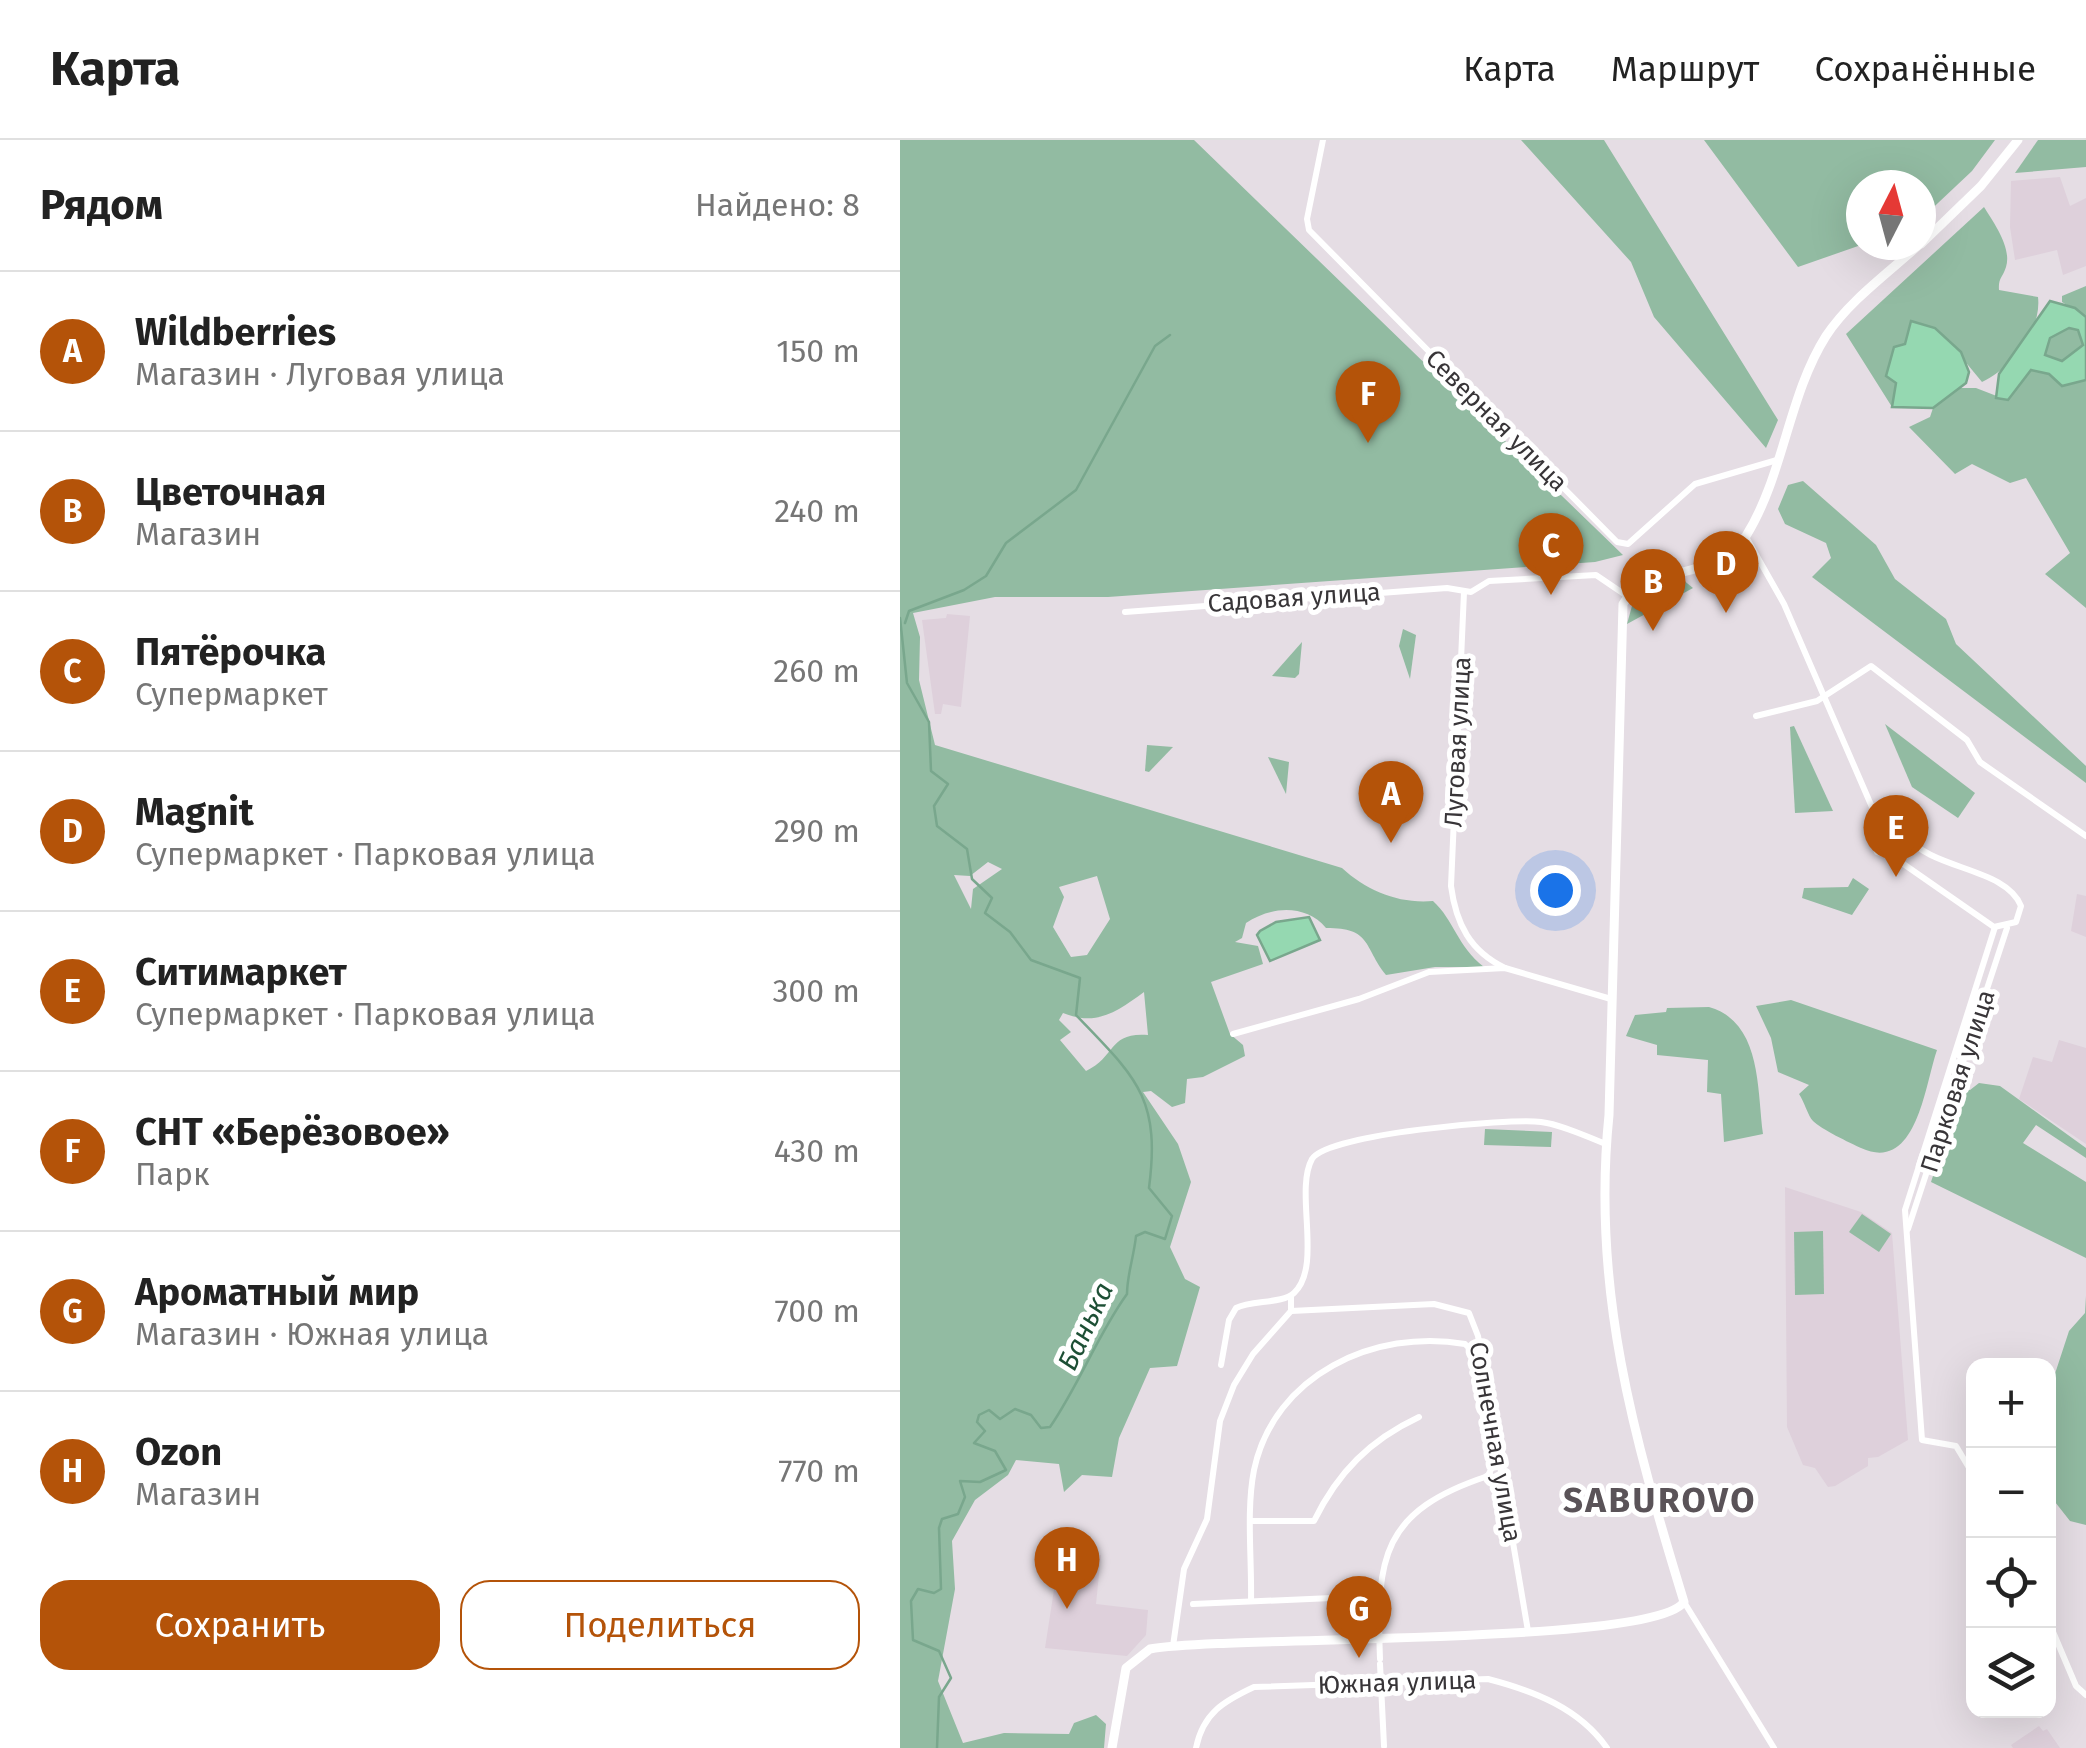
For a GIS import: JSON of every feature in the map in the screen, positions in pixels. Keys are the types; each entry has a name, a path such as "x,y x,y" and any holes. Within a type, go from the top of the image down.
{"street":[{"name":"Северная улица","path":"1322,140 1307,219 1310,230 1618,542 1628,544 1695,484 1777,460"},
{"path":"1936,229 1981,186 2018,140"},
{"path":"1774,1748 1684,1602 1642,1461 1610,1302 1601,1195 1612,999 1622,614 1627,596 1646,584 1717,564 1745,536 1826,338 1861,298 1903,260"},
{"path":"1745,536 1784,604 1878,821"},
{"name":"Садовая улица","path":"1125,612 1447,588 1477,592 1489,581 1596,575 1627,596"},
{"name":"Луговая улица","path":"1464,592 1452,891 1454,908 1474,949 1505,968"},
{"path":"1756,716 1822,698 1871,666 1967,740 1980,762 2086,836"},
{"path":"1897,820 1907,837 1952,865 1986,877 2014,894 2020,913 2007,928 1993,926 1892,856 1874,850 1869,834 1878,821 1897,820"},
{"name":"Парковая улица","path":"1966,1463 1956,1446 1922,1440 1904,1210 1993,926"},
{"name":"Парковая улица","path":"1906,1235 2007,928"},
{"path":"1233,1034 1359,999 1416,976 1505,968 1612,999"},
{"path":"1173,1646 1184,1570 1207,1519 1220,1421 1234,1385 1253,1354 1291,1311 1291,1296 1300,1284 1307,1242 1307,1173 1317,1152 1328,1145 1360,1138 1524,1121 1544,1122 1606,1144"},
{"path":"1221,1366 1228,1320 1236,1308 1291,1296"},
{"name":"Солнечная улица","path":"1291,1311 1434,1304 1468,1313 1478,1336 1528,1631"},
{"path":"1251,1601 1254,1468 1264,1440 1284,1405 1313,1377 1348,1356 1420,1343 1469,1346 1492,1467 1488,1476 1448,1490 1410,1520 1380,1568 1377,1596 1385,1747"},
{"path":"1252,1521 1314,1521 1346,1470 1380,1436 1419,1417"},
{"path":"1193,1604 1377,1596"},
{"path":"1112,1748 1126,1668 1142,1651 1173,1646 1624,1624 1676,1612 1684,1602"},
{"path":"2051,1628 2076,1686 2086,1694"},
{"name":"Южная улица","path":"1196,1748 1208,1716 1223,1701 1254,1686 1488,1680 1522,1688 1569,1710 1607,1748"}],"shaded area":[{"path":"900,140 1194,140 1623,555 1595,562 1108,597 995,597 913,613 920,637 919,680 935,745 1342,868 1362,883 1396,898 1433,901 1484,967 1435,967 1386,975 1359,935 1326,928 1309,915 1277,911 1246,923 1242,938 1235,942 1258,946 1263,964 1211,982 1230,1034 1243,1045 1245,1056 1203,1077 1187,1079 1185,1103 1172,1107 1151,1091 1143,1092 1178,1144 1191,1182 1170,1247 1185,1279 1200,1287 1177,1366 1150,1368 1119,1438 1112,1477 1082,1475 1064,1492 1059,1464 1016,1460 1008,1475 975,1500 952,1541 955,1589 938,1681 963,1743 1004,1733 1069,1734 1074,1723 1096,1715 1106,1724 1104,1748 900,1748","holes":["988,862 1002,869 973,889 971,909 954,875 970,876","1097,876 1110,919 1087,955 1071,957 1053,927 1064,897 1059,887","1144,992 1148,1035 1119,1041 1086,1071 1060,1040 1071,1032 1059,1020 1063,1013 1097,1018 1116,1011"]},
{"path":"1521,140 1604,140 1778,420 1766,448 1654,317 1631,262"},
{"path":"1704,140 1995,140 1972,171 1936,205 1936,170 1846,170 1846,250 1798,267"},
{"path":"2038,140 2086,140 2086,167 2015,173"},
{"path":"2060,177 2070,206 2086,198 2086,266 2063,275 2057,250 2015,260 2010,227 2011,181"},
{"path":"1984,207 2006,252 1999,290 2038,297 2035,322 2014,358 1982,382 1949,342 1896,383 1892,407 1846,334 1926,260 1936,260 1936,251"},
{"path":"2086,286 2086,317 2062,302 2062,296"},
{"path":"2050,301 2075,308 2086,317 2086,380 2062,386 2049,374 2031,370 2008,400 1996,398 1999,374","holes":["2069,328 2078,330 2083,345 2062,361 2045,355 2050,338"]},
{"path":"1911,321 1935,328 1961,352 1969,372 1966,383 1933,408 1892,407 1896,383 1886,376 1894,347 1905,344"},
{"path":"2069,328 2078,330 2084,345 2062,362 2045,355 2050,338"},
{"path":"2031,369 2049,374 2062,386 2086,380 2086,608 2045,574 2070,553 2026,478 2010,483 1972,464 1955,474 1909,427 1930,417 1933,408 1959,388 1976,388 2007,400"},
{"path":"1803,481 1876,545 1895,579 1946,619 1956,644 2086,766 2086,783 1812,577 1831,558 1826,543 1785,524 1778,509 1788,485"},
{"path":"1682,579 1693,588 1627,624 1635,595"},
{"path":"947,614 970,616 961,707 943,704 941,714 935,714 922,620 946,618"},
{"path":"1403,629 1416,635 1410,679 1399,646"},
{"path":"1302,642 1299,674 1295,678 1272,676"},
{"path":"1885,724 1975,793 1958,818 1912,787"},
{"path":"1794,726 1833,811 1795,813 1790,727"},
{"path":"1147,745 1173,747 1149,772 1145,771"},
{"path":"1268,757 1289,762 1286,794"},
{"path":"1404,770 1399,821 1389,826 1387,802"},
{"path":"1853,878 1869,889 1852,915 1802,898 1804,888 1848,887"},
{"path":"2077,894 2086,896 2086,937 2071,931"},
{"path":"1309,917 1320,940 1270,961 1257,935 1260,931 1276,922"},
{"path":"1791,1000 1937,1050 1916,1122 1895,1148 1880,1153 1861,1148 1811,1119 1799,1094 1809,1085 1778,1072 1771,1038 1756,1006"},
{"path":"1709,1007 1726,1015 1748,1042 1757,1078 1763,1134 1724,1142 1721,1094 1707,1092 1708,1060 1657,1055 1657,1045 1626,1036 1635,1015 1666,1012 1667,1008"},
{"path":"2059,1040 2086,1048 2086,1144 2019,1099 2033,1057 2052,1062"},
{"path":"1979,1083 2000,1086 2086,1148 2086,1158 2036,1125 2023,1143 2086,1182 2086,1258 1931,1182 1961,1090 1970,1090"},
{"path":"1485,1129 1552,1132 1551,1147 1484,1145"},
{"path":"1785,1187 1861,1212 1892,1233 1908,1440 1878,1457 1868,1458 1868,1466 1835,1486 1828,1487 1815,1468 1803,1465 1787,1427"},
{"path":"1862,1214 1891,1234 1879,1252 1849,1232"},
{"path":"1823,1231 1824,1294 1795,1295 1794,1232"},
{"path":"2086,1296 2086,1525 2070,1521 2056,1503 2056,1371 2069,1331 2085,1313"},
{"path":"1060,1551 1101,1555 1096,1604 1148,1610 1146,1635 1127,1656 1045,1648"},
{"path":"1369,1602 1369,1615 1333,1616 1333,1604"},
{"path":"2039,1726 2043,1731 2047,1729 2060,1748 2013,1748 2011,1745"}],"waterway":[{"path":"905,623 909,611 964,590 986,576 1006,543 1076,490 1155,346 1170,335"},
{"name":"Банька","path":"900,618 907,683 929,722 931,771 948,784 934,806 937,826 967,849 972,879 992,898 985,913 1010,932 1031,960 1080,978 1076,1015 1114,1055 1139,1090 1151,1131 1149,1188 1172,1216 1165,1239 1145,1232 1136,1236 1127,1294 1050,1427 1041,1428 1031,1415 1015,1409 1000,1419 989,1410 979,1415 977,1422 985,1431 974,1443 995,1451 1006,1470 980,1482 960,1481 965,1497 958,1514 942,1519 939,1528 941,1589 934,1593 918,1589 911,1601 913,1640 939,1651 951,1678 939,1697 937,1748"}],"place":[{"name":"СНТ «Берёзовое»","path":"1368,443"},
{"name":"Пятёрочка","path":"1551,595"},
{"name":"Magnit","path":"1726,613"},
{"name":"Цветочная","path":"1653,631"},
{"name":"Wildberries","path":"1391,843"},
{"name":"Ситимаркет","path":"1896,877"},
{"name":"Ozon","path":"1067,1609"},
{"name":"Ароматный мир","path":"1359,1658"}],"district":[{"name":"SABUROVO","path":"1660,1500"}]}
